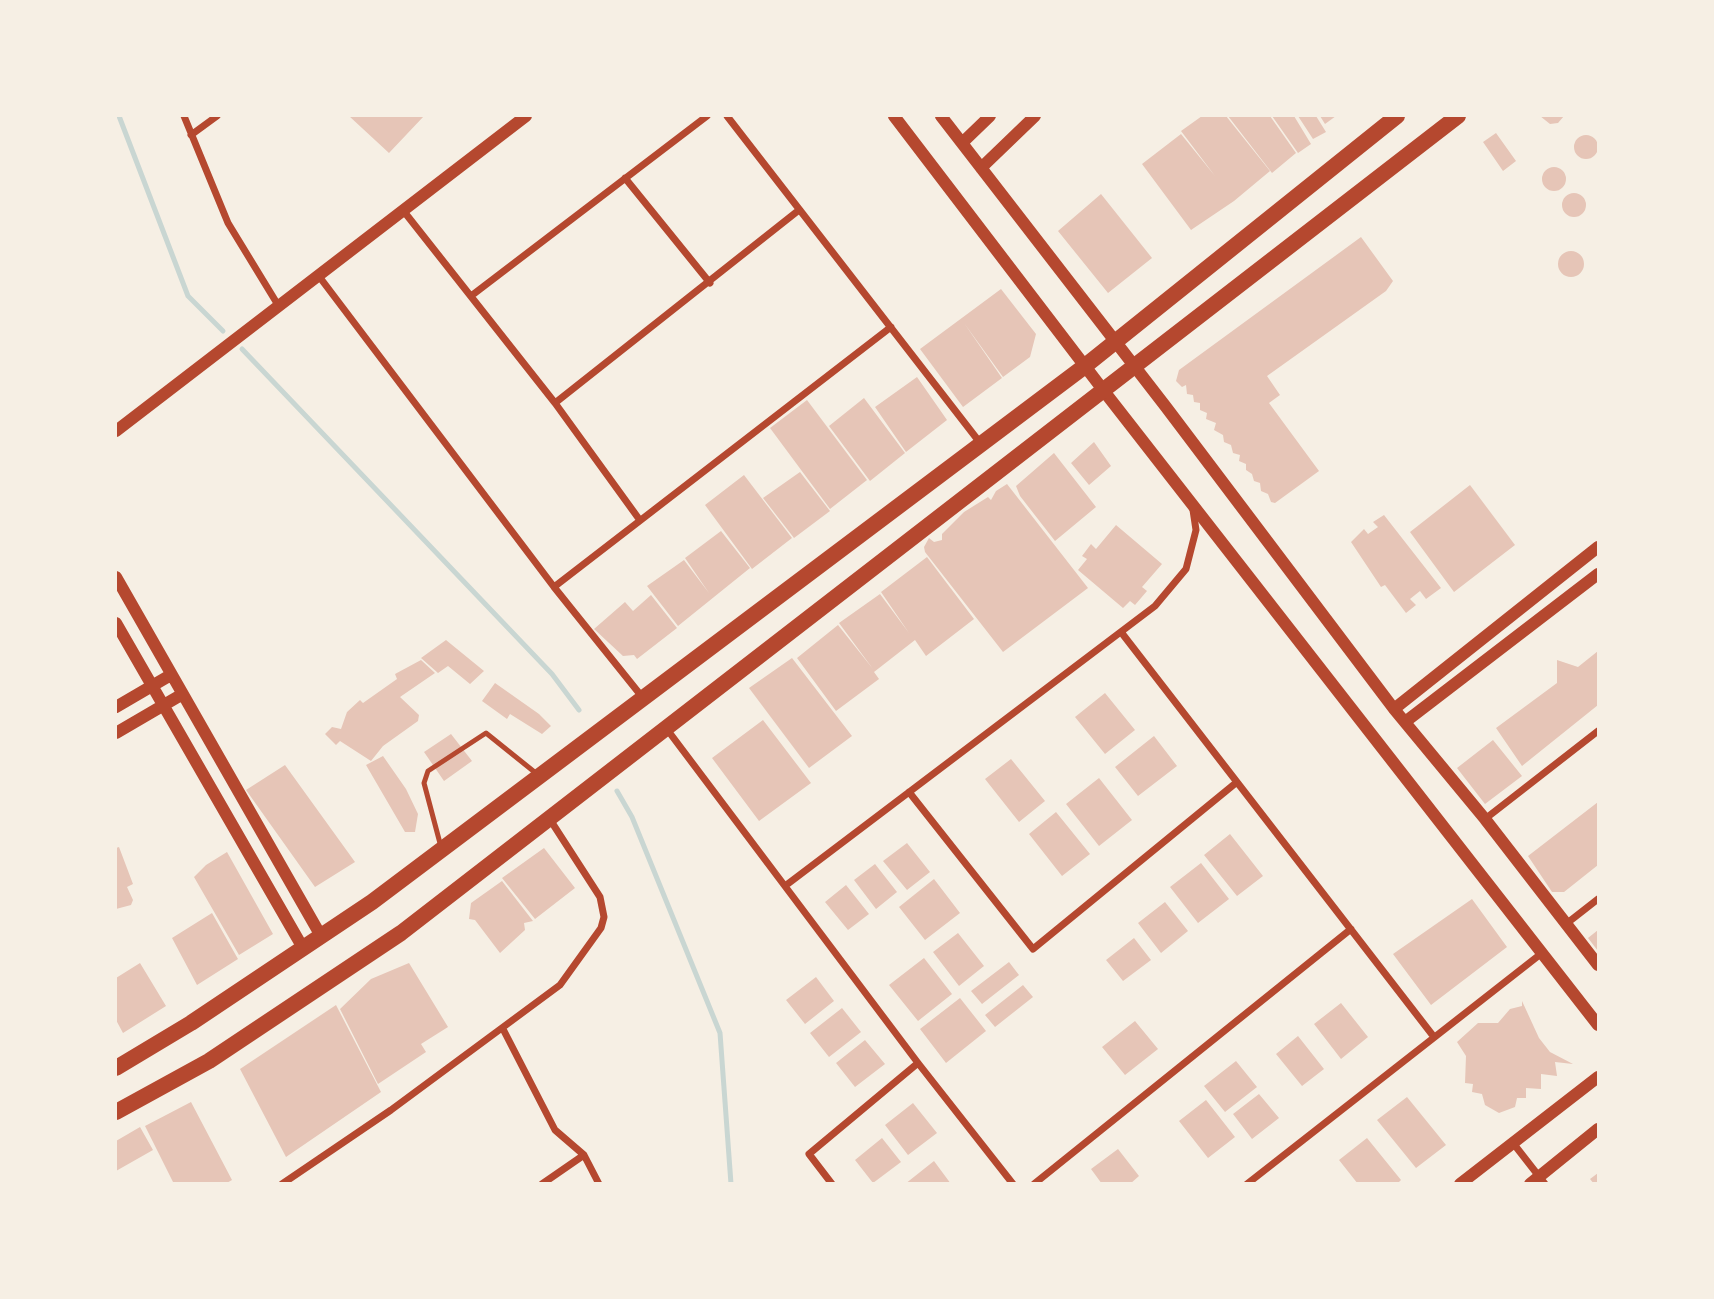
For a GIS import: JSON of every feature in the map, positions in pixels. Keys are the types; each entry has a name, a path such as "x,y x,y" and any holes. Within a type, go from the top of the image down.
{"highway":[{"path":"116,1068 191,1023 321,936 442,849 1085,366 1397,116"},
{"path":"116,1112 209,1061 401,933 1105,392 1138,370 1458,116"}],"street":[{"path":"184,116 228,223 278,304"},
{"path":"191,135 217,116"},
{"path":"116,430 401,209 526,116"},
{"path":"471,296 708,116"},
{"path":"727,116 981,444"},
{"path":"894,116 1105,392 1598,1025"},
{"path":"941,116 1138,370 1394,709 1485,819 1598,965"},
{"path":"962,143 990,116"},
{"path":"981,168 1035,116"},
{"path":"625,178 710,283"},
{"path":"401,209 555,403 639,519"},
{"path":"555,403 799,210"},
{"path":"317,275 554,587 643,698"},
{"path":"554,587 891,327"},
{"path":"785,886 1155,606 1186,569 1196,530 1192,504"},
{"path":"1394,709 1598,547"},
{"path":"1405,723 1598,574"},
{"path":"116,578 169,676 321,936"},
{"path":"116,623 303,948"},
{"path":"1121,632 1434,1037"},
{"path":"116,707 169,676"},
{"path":"116,733 181,695"},
{"path":"666,728 918,1063 1013,1184"},
{"path":"1485,819 1597,735"},
{"path":"909,792 1034,949 1237,782"},
{"path":"282,1184 391,1110 560,985 601,928 604,917 600,897 549,818"},
{"path":"1566,924 1598,899"},
{"path":"1034,1184 1351,929"},
{"path":"1247,1184 1542,953"},
{"path":"503,1029 555,1130 584,1155 599,1184"},
{"path":"832,1184 809,1154 918,1063"},
{"path":"1460,1184 1598,1077"},
{"path":"1513,1143 1538,1181 1598,1129"},
{"path":"542,1184 584,1155"}],"lane":[{"path":"442,849 424,782 428,771 486,733 539,776"}],"building":[{"path":"349,116 424,116 389,153"},
{"path":"1202,116 1226,116 1270,171 1234,201 1191,230 1142,164 1181,134 1215,176 1181,131"},
{"path":"1228,116 1270,116 1296,153 1272,173"},
{"path":"1272,116 1294,116 1311,144 1298,153"},
{"path":"1298,116 1316,116 1326,132 1313,139"},
{"path":"1320,116 1336,116 1325,124"},
{"path":"1540,116 1564,116 1558,123 1550,124"},
{"path":"1496,133 1516,161 1503,171 1483,142"},
{"path":"1586,135 1594,139 1598,147 1594,155 1586,159 1578,155 1574,147 1578,139"},
{"path":"1554,167 1562,171 1566,179 1562,187 1554,191 1546,187 1542,179 1546,171"},
{"path":"1574,193 1582,197 1586,205 1582,213 1574,217 1566,213 1562,205 1566,197"},
{"path":"1101,194 1152,258 1108,293 1058,231"},
{"path":"1361,237 1393,281 1386,291 1267,376 1280,395 1269,403 1319,471 1275,503 1271,502 1268,494 1261,491 1260,483 1254,481 1252,474 1246,470 1246,464 1239,461 1240,455 1233,453 1231,445 1224,442 1223,435 1214,430 1216,423 1206,419 1207,413 1200,410 1200,403 1194,402 1193,395 1187,394 1186,385 1182,387 1176,381 1179,370"},
{"path":"1571,251 1580,255 1584,264 1580,273 1571,277 1562,273 1558,264 1562,255"},
{"path":"1001,289 1036,334 1030,357 1003,377 964,323 1002,378 963,407 920,349"},
{"path":"917,377 947,420 906,452 875,407"},
{"path":"864,398 905,453 870,481 829,426"},
{"path":"807,400 867,480 830,509 770,428"},
{"path":"1094,442 1111,466 1089,485 1071,463"},
{"path":"1054,453 1096,507 1055,541 1020,496 1016,486"},
{"path":"800,472 830,511 794,538 763,498"},
{"path":"744,475 792,538 752,569 705,505"},
{"path":"1007,484 1088,588 1003,652 925,552 924,547 929,538 934,542 942,540 942,534 964,512 988,497 991,500 996,491"},
{"path":"1470,485 1515,545 1454,592 1410,532"},
{"path":"1384,515 1441,588 1426,599 1420,591 1410,599 1416,605 1406,613 1385,585 1381,587 1351,542 1364,529 1368,534 1378,527 1373,522"},
{"path":"1116,525 1162,564 1142,587 1147,591 1135,605 1130,601 1123,608 1078,570 1087,559 1082,556 1091,544 1096,549"},
{"path":"721,531 750,568 678,626 647,586 684,560 709,593 685,558"},
{"path":"927,557 974,619 926,656 915,640 874,672 879,679 836,711 797,658 838,625 873,669 839,623 880,594 909,633 881,592"},
{"path":"651,595 677,628 637,659 634,655 623,656 594,629 625,602 633,611"},
{"path":"446,640 484,671 470,684 448,666 438,673 421,658"},
{"path":"1598,651 1598,705 1522,766 1496,728 1557,683 1557,660 1578,667"},
{"path":"792,658 852,736 809,768 749,688"},
{"path":"421,660 435,673 400,697 419,715 418,721 383,746 371,761 340,741 336,745 325,734 332,727 341,729 347,712 360,700 363,703 397,679 395,674"},
{"path":"495,683 539,714 551,726 542,734 510,714 507,719 482,701"},
{"path":"1105,693 1135,730 1105,754 1075,717"},
{"path":"763,720 811,783 759,821 712,758"},
{"path":"451,734 472,761 444,781 424,752"},
{"path":"1154,736 1177,766 1138,796 1115,767"},
{"path":"1493,740 1522,776 1485,804 1457,768"},
{"path":"383,756 406,789 418,814 415,832 405,832 366,765"},
{"path":"1011,759 1045,801 1019,822 985,779"},
{"path":"285,765 355,862 315,887 246,790"},
{"path":"1099,778 1132,820 1099,846 1066,804"},
{"path":"1598,802 1598,865 1564,892 1552,892 1528,856"},
{"path":"1056,812 1090,854 1062,876 1029,834"},
{"path":"1230,834 1263,876 1237,896 1204,855"},
{"path":"907,843 930,872 907,890 883,861"},
{"path":"119,847 133,884 127,887 133,900 131,905 116,909 116,848"},
{"path":"544,848 575,888 535,919 502,878"},
{"path":"227,852 273,934 239,955 194,877 206,865"},
{"path":"1201,863 1229,899 1198,923 1170,887"},
{"path":"875,864 897,892 876,909 854,880"},
{"path":"934,879 960,913 925,940 899,907"},
{"path":"502,881 533,921 524,923 525,930 500,953 475,920 469,919 471,903"},
{"path":"846,885 869,914 848,930 825,902"},
{"path":"1472,899 1507,947 1431,1005 1393,954"},
{"path":"1165,902 1188,931 1161,953 1138,923"},
{"path":"212,913 238,959 197,985 172,938"},
{"path":"1598,930 1598,951 1588,938"},
{"path":"958,933 984,966 959,986 933,952"},
{"path":"1134,938 1151,960 1123,981 1106,960"},
{"path":"924,958 952,994 918,1021 889,985"},
{"path":"1009,962 1019,975 982,1004 971,991"},
{"path":"140,963 166,1006 123,1033 116,1020 116,978"},
{"path":"409,963 448,1027 421,1044 426,1052 378,1084 340,1009 371,979"},
{"path":"816,977 834,1001 805,1024 786,1000"},
{"path":"1023,985 1033,997 995,1027 985,1015"},
{"path":"960,998 986,1031 946,1063 920,1029"},
{"path":"1522,1001 1539,1038 1550,1052 1573,1064 1555,1062 1557,1076 1541,1074 1541,1089 1526,1088 1526,1098 1517,1098 1515,1107 1499,1113 1485,1105 1482,1094 1472,1092 1473,1084 1465,1083 1466,1056 1457,1042 1478,1023 1498,1023 1510,1009 1522,1006"},
{"path":"1341,1003 1368,1037 1341,1059 1314,1024"},
{"path":"336,1005 381,1092 286,1157 240,1069"},
{"path":"842,1008 861,1032 829,1057 810,1033"},
{"path":"1135,1021 1158,1049 1125,1075 1102,1047"},
{"path":"1298,1036 1324,1069 1302,1086 1276,1054"},
{"path":"865,1040 885,1064 855,1087 836,1063"},
{"path":"1236,1061 1257,1087 1225,1112 1204,1086"},
{"path":"1259,1094 1279,1118 1252,1139 1233,1114"},
{"path":"1407,1097 1446,1145 1416,1168 1377,1120"},
{"path":"1206,1100 1235,1137 1208,1158 1179,1121"},
{"path":"191,1102 232,1180 225,1184 174,1184 145,1126"},
{"path":"913,1103 937,1133 908,1155 885,1125"},
{"path":"140,1127 153,1150 116,1171 116,1141"},
{"path":"882,1138 901,1162 873,1183 855,1160"},
{"path":"1367,1138 1401,1180 1397,1184 1358,1184 1339,1160"},
{"path":"1118,1149 1139,1176 1130,1184 1102,1184 1091,1169"},
{"path":"934,1161 951,1184 905,1184"},
{"path":"1598,1173 1598,1184 1594,1184 1590,1179"}],"waterway":[{"path":"119,116 188,296 223,331"},
{"path":"242,349 552,674 579,710"},
{"path":"617,791 632,817 720,1033 731,1184"}]}
